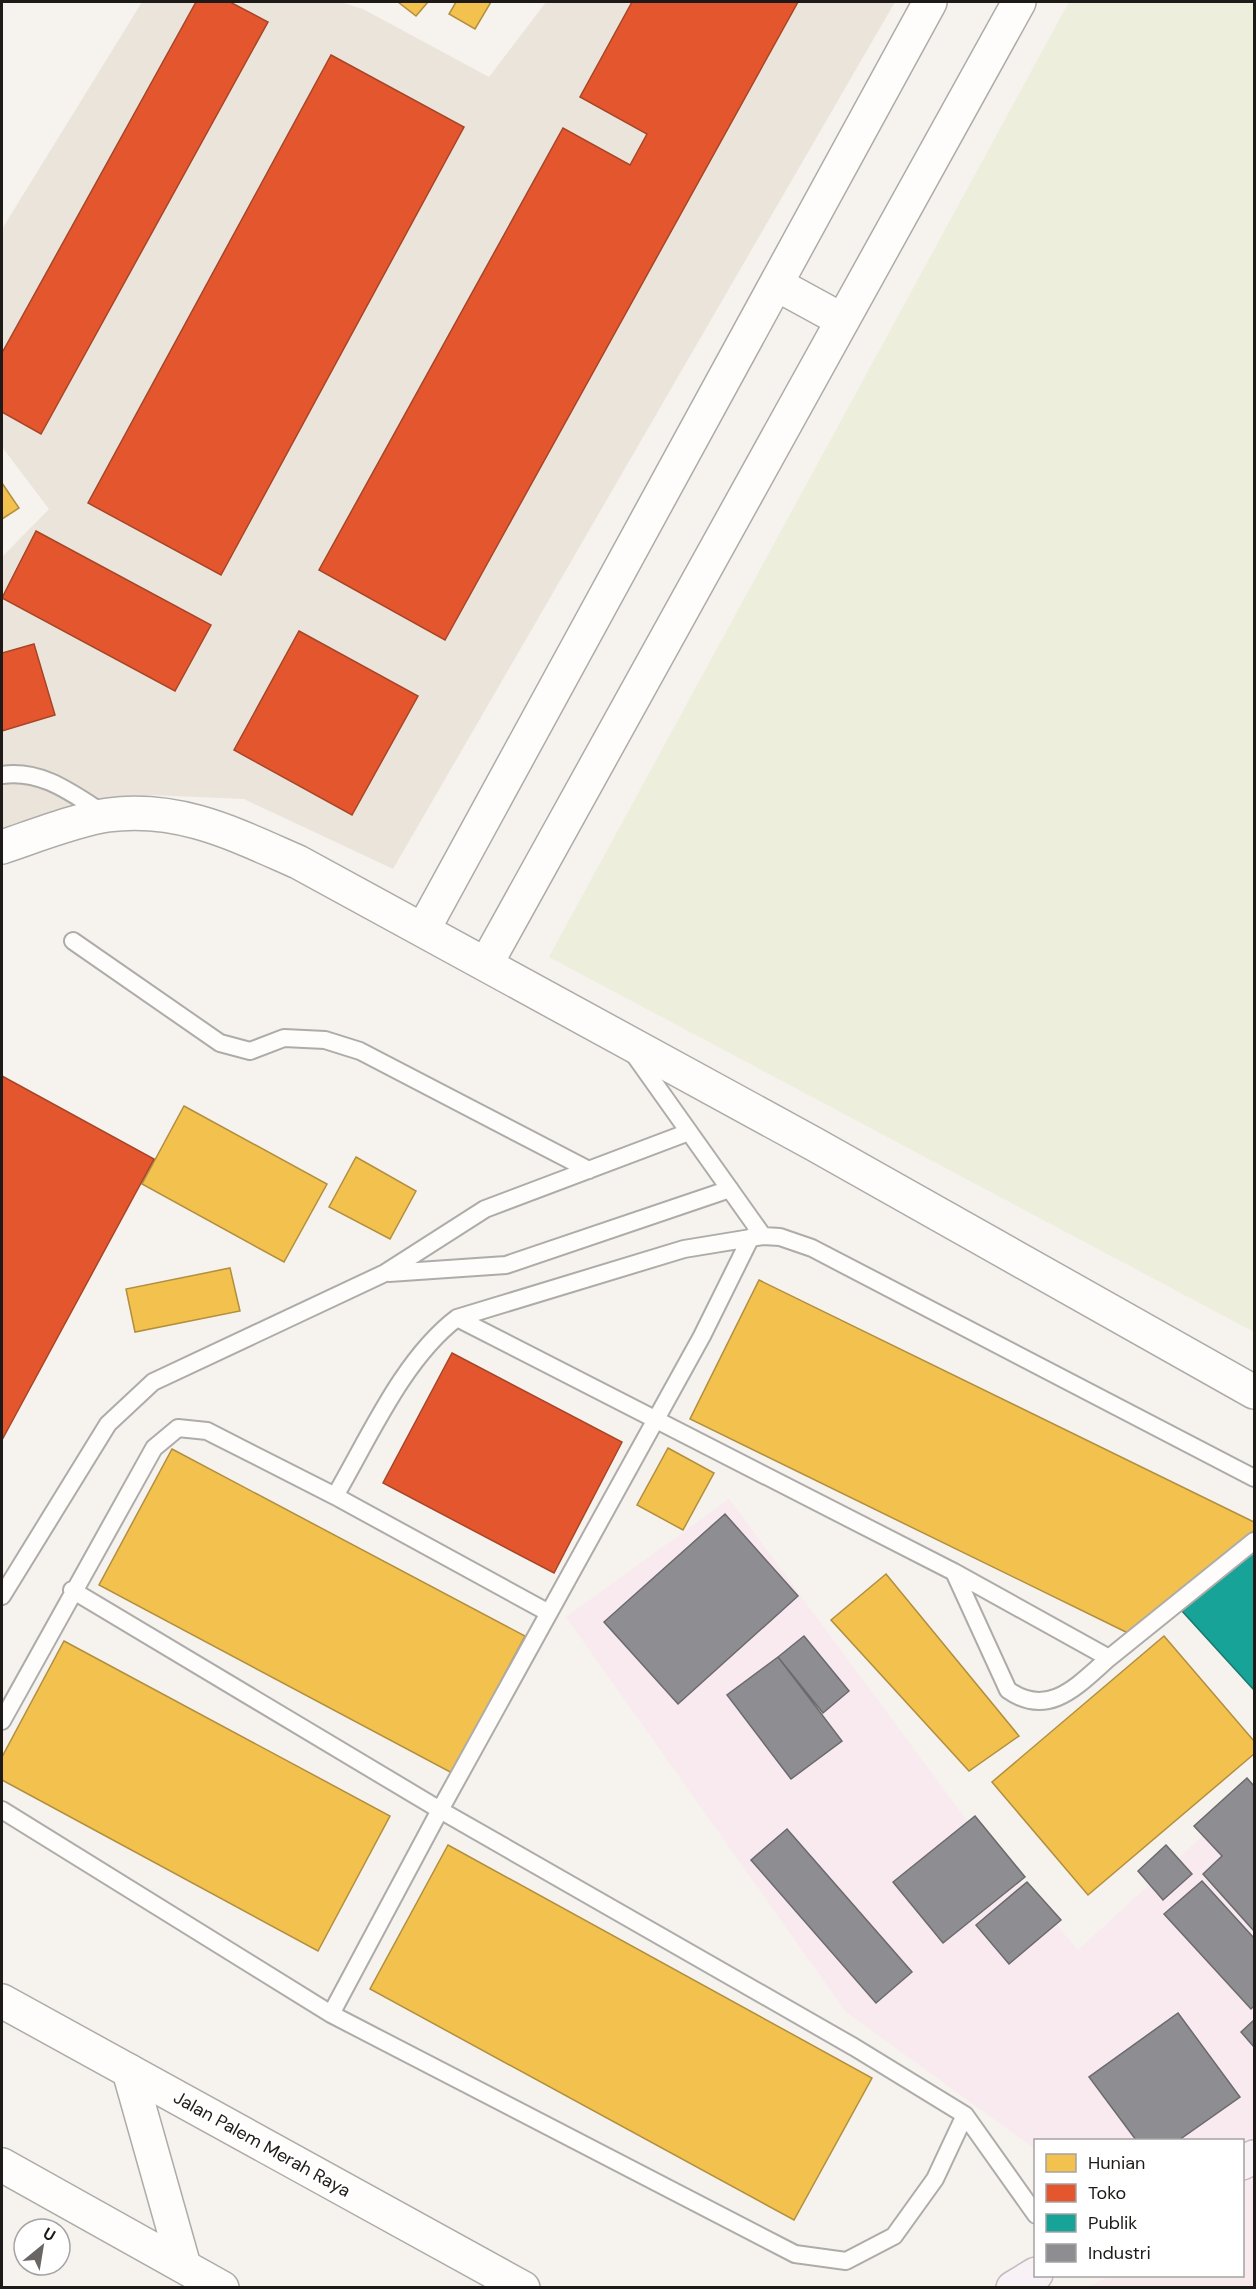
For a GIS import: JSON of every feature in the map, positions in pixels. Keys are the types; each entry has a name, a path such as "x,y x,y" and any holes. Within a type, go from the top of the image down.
{"main road":[{"path":"1013,2288 1034,2275"}],"street":[{"path":"423,930 778,285 930,2"},
{"path":"486,964 1018,2"},
{"path":"778,285 842,320"},
{"path":"2,847 107,815 163,813 212,825 298,862 624,1040 1254,1392"},
{"name":"Jalan Palem Merah Raya","path":"2,2001 523,2288"},
{"path":"129,2071 184,2266"},
{"path":"2,2165 222,2288"}],"lane":[{"path":"2,775 20,772 58,785 107,815"},
{"path":"73,941 220,1043 249,1051 284,1038 325,1040 360,1051 589,1170"},
{"path":"624,1040 730,1189 757,1237"},
{"path":"2,1596 108,1424 153,1382 385,1273 485,1209 689,1132"},
{"path":"385,1273 506,1265 730,1189"},
{"path":"331,2014 440,1809 757,1237"},
{"path":"335,1496 407,1373 437,1334 458,1318 684,1249 757,1237 780,1237 812,1248 1254,1478"},
{"path":"458,1318 954,1572 1109,1658"},
{"path":"2,1721 72,1590 154,1448 178,1428 207,1431 335,1496 549,1612"},
{"path":"954,1572 1008,1690 1020,1698 1037,1702 1056,1699 1254,1541"},
{"path":"72,1590 440,1809 854,2047 965,2115 1034,2214"},
{"path":"2,1810 331,2014 795,2254 846,2261 894,2236 934,2179 965,2115"}],"shaded area":[{"path":"142,2 340,2 363,9 489,77 546,2 895,2 393,869 244,799 150,795 2,834 2,557 49,509 2,447 2,229"},
{"path":"729,1499 965,1818 1078,1950 1254,1789 1254,2287 1088,2287 1109,2277 1244,2277 1244,2139 1034,2139 1034,2148 846,2012 566,1617"}],"green space":[{"path":"1069,2 1254,2 1254,1332 549,957"}],"building: Hunian":[{"path":"398,2 428,2 416,16"},
{"path":"456,2 491,2 475,29 449,14"},
{"path":"2,483 19,508 2,519"},
{"path":"184,1106 327,1184 284,1262 142,1184"},
{"path":"356,1157 416,1191 390,1239 329,1207"},
{"path":"230,1268 240,1311 135,1332 126,1289"},
{"path":"759,1280 1254,1522 1254,1535 1128,1633 690,1419"},
{"path":"668,1448 714,1473 683,1530 637,1505"},
{"path":"172,1449 525,1636 452,1773 99,1585"},
{"path":"886,1574 1019,1736 969,1771 831,1620"},
{"path":"1164,1636 1254,1741 1254,1754 1088,1895 992,1782"},
{"path":"64,1641 390,1816 318,1951 2,1780 2,1757"},
{"path":"448,1845 872,2078 794,2220 370,1989"}],"building: Toko":[{"path":"196,2 230,2 268,22 41,434 2,412 2,353"},
{"path":"632,2 798,2 445,640 319,570 563,128 630,165 647,134 580,97"},
{"path":"331,55 464,127 221,575 88,503"},
{"path":"36,531 211,625 175,691 2,598"},
{"path":"299,631 418,696 352,815 234,750"},
{"path":"34,644 55,715 2,731 2,653"},
{"path":"2,1076 154,1159 2,1440"},
{"path":"452,1353 622,1442 554,1573 383,1483"}],"building: Publik":[{"path":"1254,1551 1254,1690 1182,1611"}],"building: Industri":[{"path":"725,1514 798,1596 678,1704 604,1622"},
{"path":"804,1636 849,1691 823,1713 778,1657"},
{"path":"778,1657 842,1741 791,1779 727,1695"},
{"path":"1247,1778 1254,1786 1254,1931 1203,1874 1222,1856 1194,1826"},
{"path":"975,1816 1025,1877 943,1943 893,1882"},
{"path":"787,1829 912,1972 876,2003 751,1860"},
{"path":"1166,1845 1192,1874 1163,1900 1138,1871"},
{"path":"1202,1881 1254,1938 1254,2006 1251,2009 1164,1914"},
{"path":"1027,1882 1061,1920 1009,1964 976,1925"},
{"path":"1178,2013 1240,2097 1180,2139 1135,2139 1089,2077"},
{"path":"1254,2020 1254,2047 1241,2032"}]}
